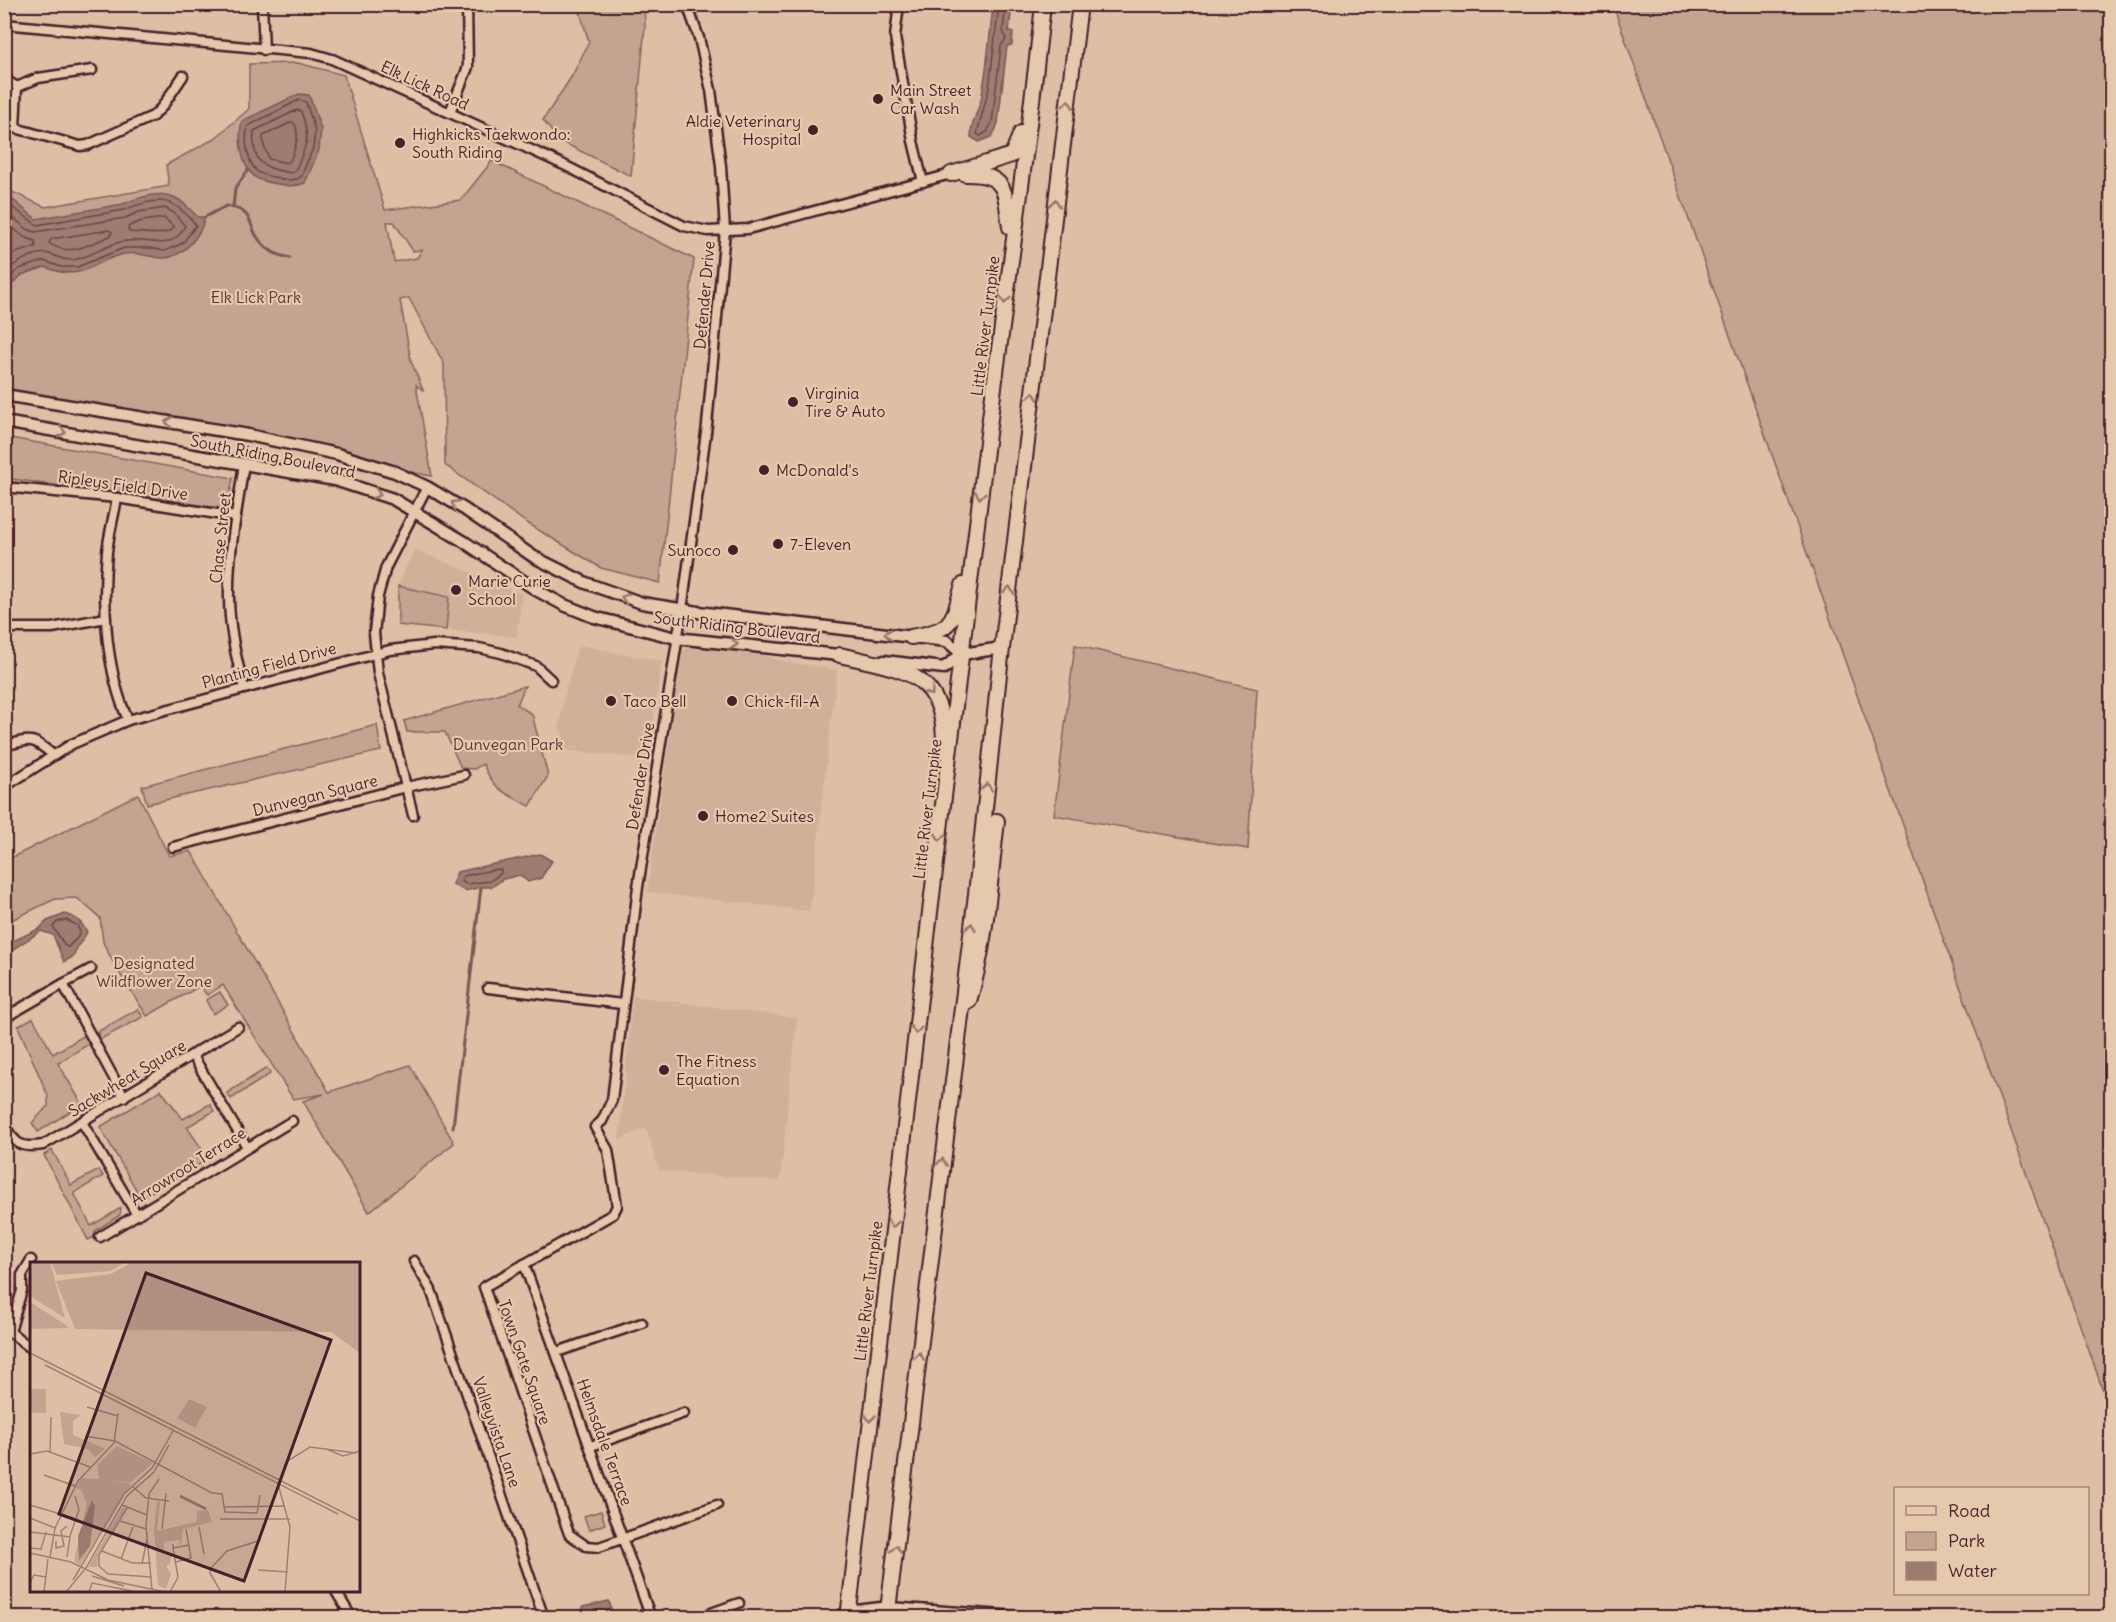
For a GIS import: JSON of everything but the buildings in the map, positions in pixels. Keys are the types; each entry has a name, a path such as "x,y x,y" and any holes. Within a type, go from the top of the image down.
{"highway":[{"name":"Little River Turnpike","path":"845,1616 974,548 1012,242 1035,86 1043,4"},
{"path":"888,1612 976,894 1002,648 1080,4"},
{"path":"951,174 1012,155 1018,144 1035,86"},
{"path":"951,174 987,174 1000,183 1005,197 1012,242"},
{"path":"911,637 938,631 951,621 974,548"},
{"path":"840,655 906,672 921,681 934,695 944,724 943,810"},
{"path":"958,1031 970,999 975,977 997,821"}],"street":[{"path":"262,4 264,50"},
{"path":"450,112 468,67 467,4"},
{"name":"Defender Drive","path":"616,1209 611,1159 595,1127 602,1121 612,1100 638,887 682,610 706,425 725,231 721,166 711,90 699,38 687,4"},
{"path":"899,4 895,37 913,141 923,182"},
{"name":"Elk Lick Road","path":"4,24 311,53 332,59 564,165 684,226 708,231 748,229 951,174"},
{"path":"17,87 38,78 92,70"},
{"path":"4,131 15,128 80,147 88,145 153,116 183,76"},
{"path":"4,79 17,87"},
{"path":"15,128 17,87"},
{"name":"South Riding Boulevard","path":"4,395 291,443 395,472 427,487 464,509 534,557 561,572 634,601 682,610 947,641 962,654"},
{"name":"South Riding Boulevard","path":"4,422 335,480 393,500 463,541 537,591 564,605 594,617 676,638 944,668 962,654 1002,648"},
{"name":"Chase Street","path":"244,463 231,552 229,597 233,641 244,688"},
{"name":"Ripleys Field Drive","path":"4,487 117,498 236,517"},
{"path":"413,815 378,673 374,618 381,581 391,555 427,487"},
{"path":"117,498 108,550 106,618 114,675 128,720"},
{"path":"4,628 52,628 106,618"},
{"name":"Planting Field Drive","path":"4,787 52,755 128,720 375,653 412,646 479,648 501,653 536,666 551,680"},
{"path":"4,746 28,740 36,741 52,755"},
{"name":"Dunvegan Square","path":"174,847 406,787 465,775"},
{"path":"4,1018 92,969"},
{"path":"63,984 124,1097"},
{"path":"488,988 622,1004"},
{"name":"Sackwheat Square","path":"4,1125 14,1141 28,1148 43,1145 194,1056 238,1027"},
{"path":"194,1056 247,1148"},
{"name":"Arrowroot Terrace","path":"100,1237 292,1121"},
{"path":"82,1122 137,1215"},
{"name":"Town Gate Square","path":"616,1209 613,1214 484,1287 566,1527 574,1539 586,1546 599,1547 624,1538"},
{"path":"30,1347 7,1332 22,1290 22,1275 31,1260"},
{"name":"Valleyvista Lane","path":"414,1261 421,1270 433,1296 544,1617"},
{"name":"Helmsdale Terrace","path":"524,1264 651,1617"},
{"path":"557,1352 642,1323"},
{"path":"591,1446 684,1413"},
{"path":"624,1538 717,1505"},
{"path":"336,1592 352,1617"},
{"path":"697,1617 706,1616 739,1603"},
{"path":"845,1616 888,1612 1046,1617"}],"shaded area":[{"name":"Marie Curie School","path":"414,549 522,594 517,637 398,625 398,586"},
{"path":"578,645 662,661 648,759 563,750 564,737 559,727 565,693"},
{"path":"688,646 751,653 792,663 837,670 810,911 647,892 682,653"},
{"path":"633,996 797,1018 780,1181 659,1171 646,1128 619,1140"}],"green space":[{"path":"578,5 644,5 645,26 631,176 558,140 543,120 572,76 589,42"},
{"path":"1613,5 2111,5 2111,1413"},
{"name":"Elk Lick Park","path":"298,63 344,75 385,210 461,200 492,161 694,259 660,583 601,568 527,523 445,465 444,364 409,298 400,300 411,361 423,390 416,385 432,476 5,395 5,191 8,190 45,207 169,186 166,165 214,139 249,109 249,64","holes":["387,222 394,222 413,251 422,250 417,258 394,262"]},
{"path":"5,437 233,478 227,509 5,478"},
{"path":"398,586 449,597 446,630 398,625"},
{"path":"1075,645 1257,689 1248,849 1054,815"},
{"name":"Dunvegan Park","path":"525,686 517,705 532,714 548,776 530,806 496,786 483,764 474,769 461,768 445,732 407,732 404,721"},
{"path":"377,725 381,751 147,804 142,786"},
{"name":"Designated Wildflower Zone","path":"138,794 169,856 191,851 329,1092 410,1065 454,1143 369,1212 303,1101 324,1094 293,1099 223,985 207,995 200,986 147,1016 116,968 103,942 100,918 77,898 55,899 5,923 5,861"},
{"path":"220,992 228,1005 213,1014 206,1000"},
{"path":"138,1009 143,1017 101,1039 97,1032"},
{"path":"33,1018 53,1054 85,1035 89,1044 58,1063 82,1104 38,1132 32,1123 48,1106 48,1096 18,1026"},
{"path":"267,1068 270,1074 231,1099 227,1093"},
{"path":"161,1090 183,1119 210,1104 214,1111 187,1127 202,1149 196,1153 202,1163 141,1198 100,1127"},
{"path":"52,1150 71,1185 99,1170 103,1176 74,1193 91,1226 121,1208 120,1215 95,1231 97,1236 88,1240 44,1155"},
{"path":"601,1511 605,1524 589,1530 584,1516"}],"water":[{"path":"993,5 1012,5 1009,31 1013,33 1012,45 1007,46 998,123 991,137 979,142 971,137 971,132 981,100"},
{"path":"299,94 309,95 321,129 319,150 305,183 288,186 260,180 250,172 243,158 240,143 242,121"},
{"path":"7,195 36,219 123,204 156,195 176,198 198,217 205,217 200,231 191,243 172,256 160,258 124,254 86,270 69,273 45,267 22,275 5,291 4,196"},
{"path":"540,854 552,861 541,878 528,882 520,875 503,879 492,887 465,891 452,884 457,872"},
{"path":"65,914 78,920 87,932 74,956 64,962 53,935 41,931 16,947 10,954 6,948 8,943 39,929 47,921"},
{"path":"609,1601 614,1617 580,1617 583,1607"}],"waterway":[{"path":"233,207 235,189 248,170"},
{"path":"205,217 226,206 236,208 247,215 256,236 264,245 274,253 290,258"},
{"path":"453,1127 481,887"}],"place":[{"name":"Main Street Car Wash","path":"878,99"},
{"name":"Aldie Veterinary Hospital","path":"813,130"},
{"name":"Highkicks Taekwondo: South Riding","path":"400,143"},
{"name":"Virginia Tire & Auto","path":"793,402"},
{"name":"McDonald's","path":"764,470"},
{"name":"7-Eleven","path":"778,544"},
{"name":"Sunoco","path":"733,550"},
{"name":"Marie Curie School","path":"456,590"},
{"name":"Taco Bell","path":"611,701"},
{"name":"Chick-fil-A","path":"732,701"},
{"name":"Home2 Suites","path":"703,816"},
{"name":"The Fitness Equation","path":"664,1070"}]}
